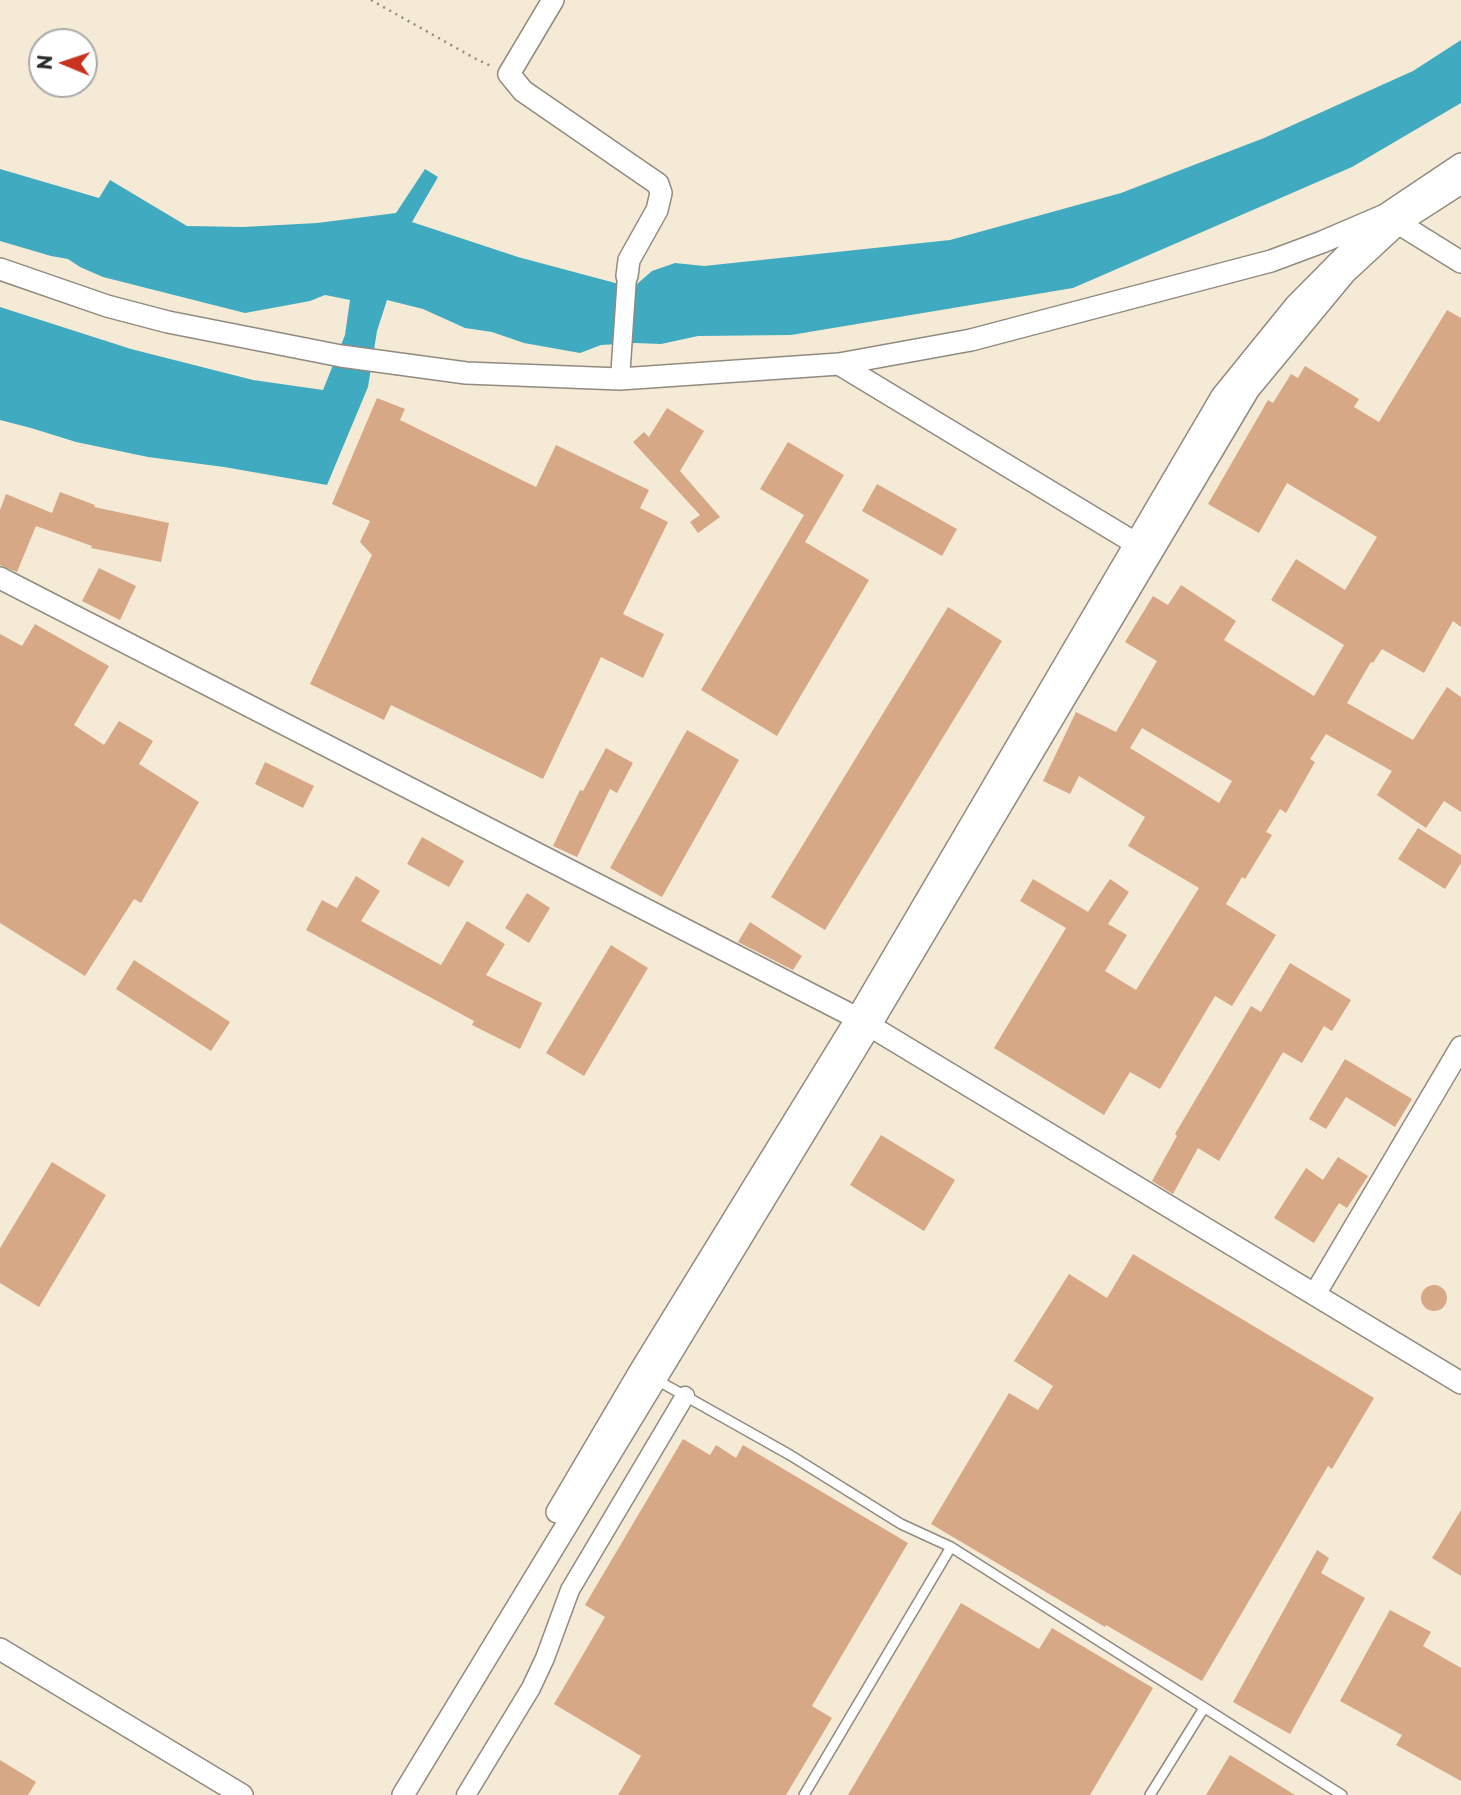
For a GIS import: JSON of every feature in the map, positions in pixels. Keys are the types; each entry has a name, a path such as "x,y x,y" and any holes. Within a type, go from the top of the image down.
{"street":[{"path":"552,0 509,74 523,90 657,184 661,193 657,210 629,261 620,379"},
{"path":"864,1022 1135,543 1222,396 1295,306 1392,219 1461,164"},
{"path":"0,269 107,306 168,322 341,356 466,373 620,379 839,365 971,340 1271,261 1392,219 1461,183"},
{"path":"1392,219 1461,262"},
{"path":"391,1795 1249,389 1392,219"},
{"path":"839,365 1135,543"},
{"path":"0,578 864,1022 1461,1383"},
{"path":"1315,1294 1461,1047"},
{"path":"403,1795 647,1375"},
{"path":"467,1795 531,1688 570,1590 685,1396"},
{"path":"0,1649 242,1795"}],"lane":[{"path":"647,1375 790,1455 901,1524 951,1548 1342,1795"},
{"path":"804,1795 951,1548"},
{"path":"1150,1795 1204,1708"}],"path":[{"path":"371,0 476,59 509,74"}],"water":[{"path":"1461,40 1461,103 1352,167 1073,288 791,335 698,336 661,344 601,345 580,353 524,343 492,332 465,328 423,309 387,300 377,331 368,387 327,485 148,457 76,442 0,420 0,307 131,349 253,380 323,390 345,335 350,300 325,295 310,301 245,313 103,277 68,259 0,241 0,169 99,198 110,180 187,226 243,227 317,223 396,213 425,169 438,177 412,222 518,257 619,284 637,284 652,271 675,263 704,266 950,240 1121,193 1264,138 1413,71"}],"building":[{"path":"1447,310 1461,318 1461,627 1453,621 1424,673 1382,649 1373,663 1371,662 1347,703 1413,740 1447,687 1461,697 1461,812 1444,801 1426,828 1377,795 1392,771 1326,734 1310,759 1315,762 1286,813 1280,809 1266,832 1272,835 1226,904 1276,935 1232,1006 1215,996 1160,1089 1130,1072 1104,1115 994,1048 1066,928 1020,901 1033,879 1088,912 1110,879 1129,892 1108,924 1127,935 1105,971 1136,990 1199,888 1128,846 1145,817 1079,776 1070,794 1043,781 1076,712 1116,732 1157,661 1125,642 1153,596 1168,605 1181,585 1236,621 1224,640 1314,696 1344,645 1271,600 1296,559 1345,590 1377,537 1287,483 1259,533 1208,504 1268,400 1273,403 1291,374 1298,378 1305,366 1359,399 1354,407 1379,422","holes":["1142,728 1232,781 1219,803 1130,748"]},
{"path":"377,398 405,409 400,420 536,487 556,445 649,490 640,508 668,522 623,614 664,634 643,678 601,657 543,779 391,705 384,720 310,684 372,555 360,542 370,521 332,504"},
{"path":"667,408 704,431 680,471 720,517 698,533 690,522 700,515 633,442 644,432 649,437"},
{"path":"788,442 844,475 805,542 869,580 777,736 701,690 804,515 760,489"},
{"path":"877,484 957,529 942,556 862,511"},
{"path":"60,492 95,505 94,507 169,523 161,562 91,548 92,546 36,526 17,572 0,565 0,510 6,494 52,513"},
{"path":"99,568 136,586 120,620 82,601"},
{"path":"948,607 1002,641 825,930 771,897"},
{"path":"35,624 109,666 74,725 104,745 119,721 153,741 139,764 199,802 141,903 134,899 85,976 0,923 0,634 22,646"},
{"path":"687,730 739,760 662,897 610,868"},
{"path":"606,748 633,763 617,793 610,789 577,857 553,846 580,790 583,791"},
{"path":"265,762 314,786 303,808 255,784"},
{"path":"1418,828 1461,855 1461,863 1445,889 1398,859"},
{"path":"422,837 464,861 449,887 407,864"},
{"path":"356,876 380,891 361,921 441,965 467,921 505,944 486,975 542,1003 520,1049 472,1025 474,1021 306,930 322,900 337,908"},
{"path":"527,893 550,908 529,943 505,928"},
{"path":"750,922 802,956 793,970 738,942"},
{"path":"611,945 648,968 584,1076 546,1053"},
{"path":"134,960 230,1022 211,1051 116,989"},
{"path":"1290,963 1351,1000 1332,1031 1324,1026 1302,1063 1283,1052 1219,1161 1198,1148 1173,1194 1152,1181 1177,1136 1175,1134 1251,1006 1261,1012"},
{"path":"1345,1059 1412,1099 1395,1127 1346,1097 1326,1129 1309,1119"},
{"path":"881,1135 955,1180 924,1231 850,1185"},
{"path":"1338,1157 1368,1176 1347,1208 1339,1203 1314,1243 1274,1218 1306,1168 1323,1180"},
{"path":"52,1162 106,1195 39,1307 0,1283 0,1248"},
{"path":"1133,1254 1374,1398 1332,1469 1328,1466 1202,1681 931,1524 1009,1393 1038,1410 1053,1386 1014,1361 1069,1274 1107,1298"},
{"path":"1434,1285 1443,1289 1447,1298 1443,1307 1434,1311 1425,1307 1421,1298 1425,1289"},
{"path":"683,1439 710,1455 716,1445 736,1458 743,1445 908,1543 812,1706 832,1718 786,1795 618,1795 641,1756 554,1704 605,1617 585,1605"},
{"path":"1461,1510 1461,1576 1432,1558"},
{"path":"1317,1550 1329,1558 1321,1573 1365,1598 1290,1734 1233,1702"},
{"path":"961,1603 1039,1649 1052,1628 1153,1688 1090,1795 848,1795"},
{"path":"1390,1610 1431,1632 1423,1646 1461,1668 1461,1781 1396,1745 1402,1735 1340,1701"},
{"path":"1230,1755 1295,1795 1206,1795"},
{"path":"0,1760 36,1782 28,1795 0,1795"}]}
